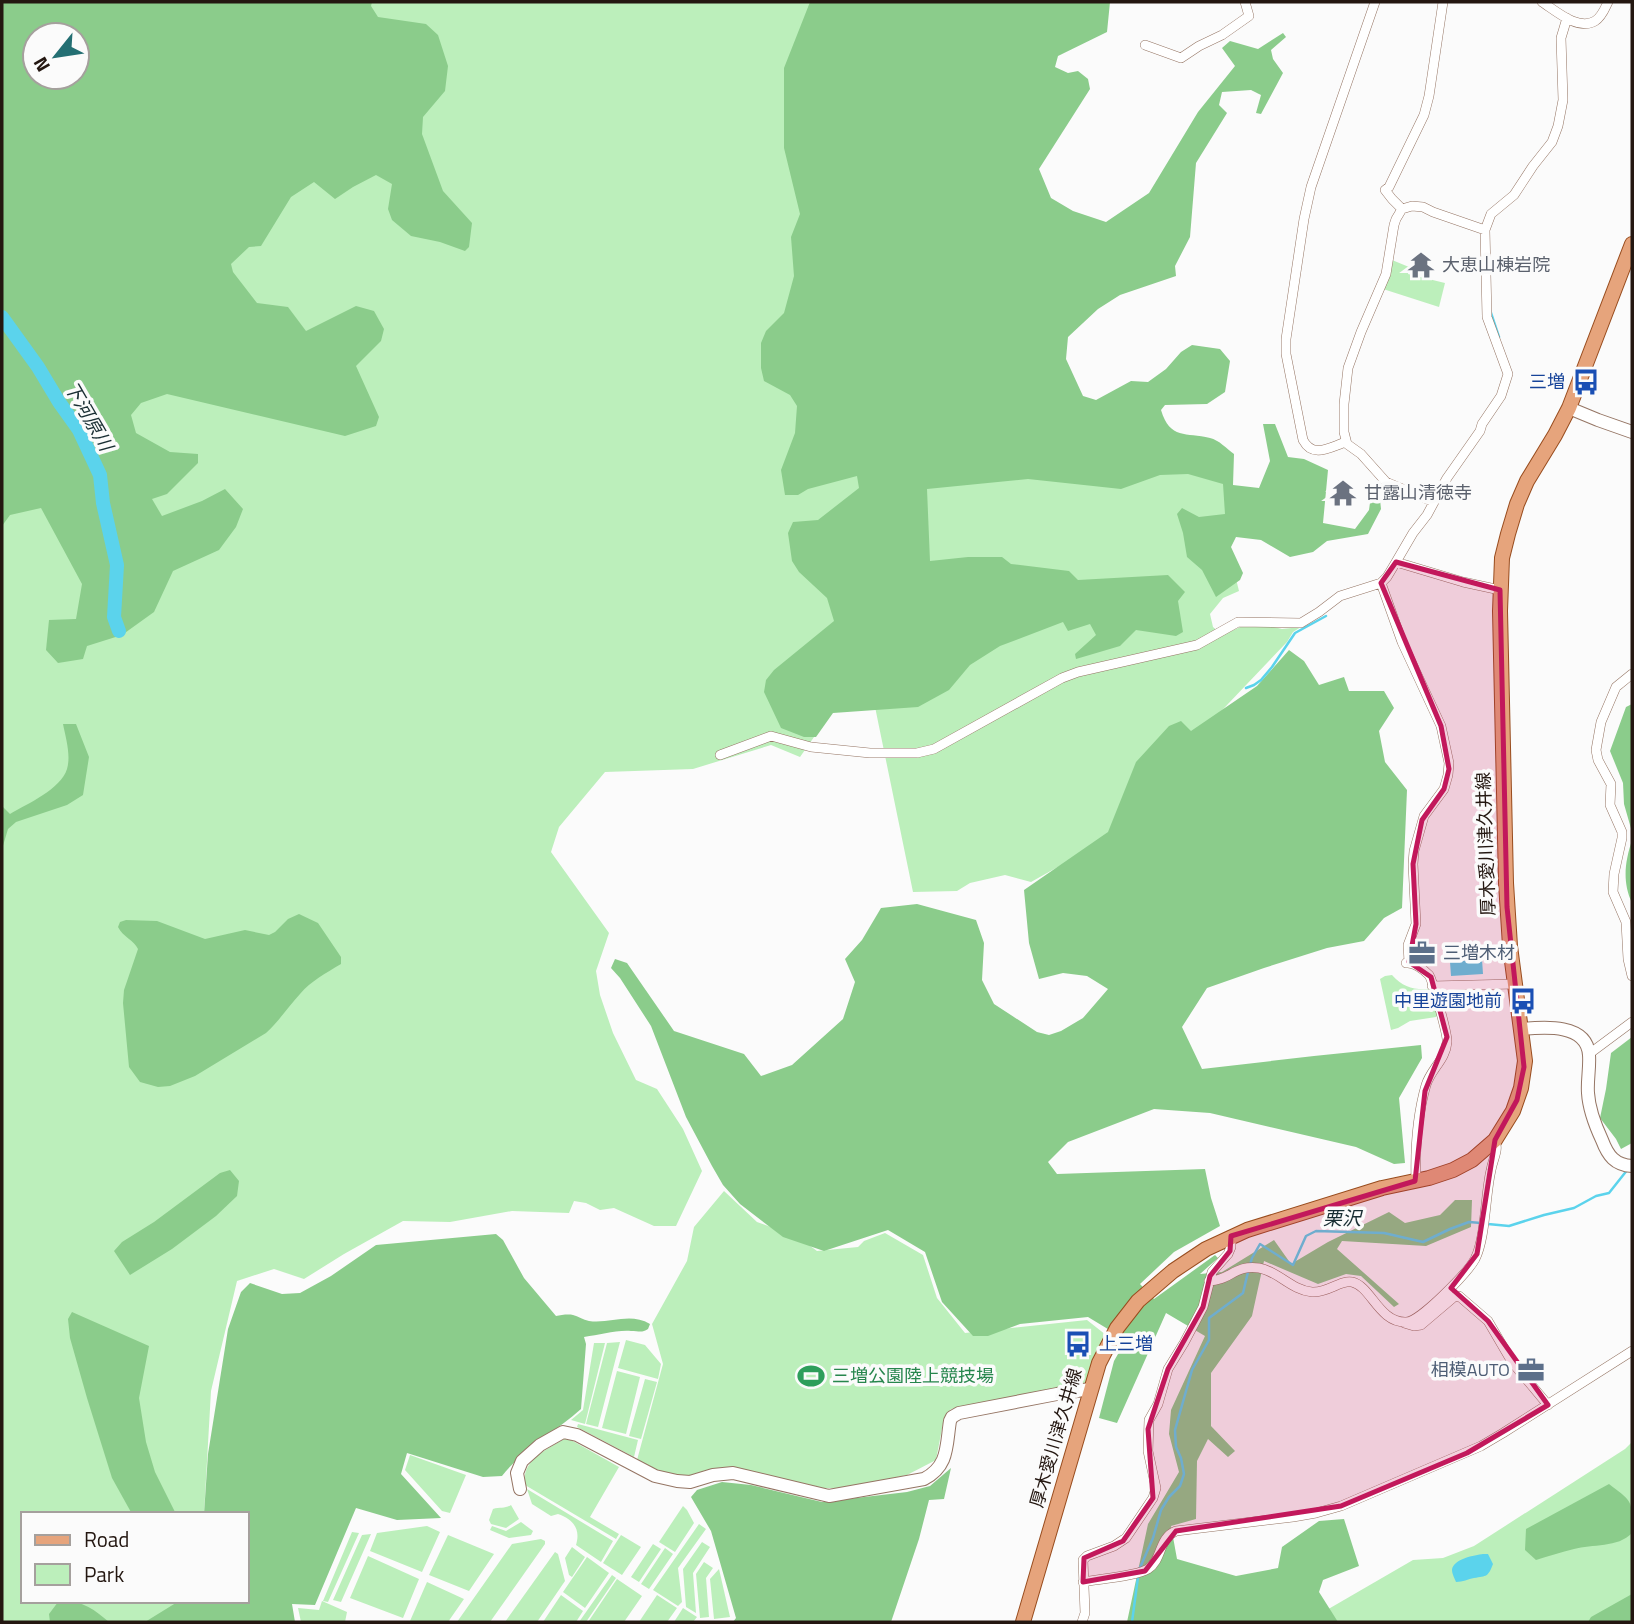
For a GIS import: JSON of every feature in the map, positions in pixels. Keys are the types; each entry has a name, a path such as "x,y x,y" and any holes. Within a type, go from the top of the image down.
{"main road":[{"name":"厚木愛川津久井線","path":"1023,1622 1099,1363 1125,1315 1138,1301 1190,1259 1231,1236 1372,1191 1446,1174 1463,1166 1495,1139 1508,1121 1521,1088 1525,1061 1510,946 1505,856 1500,590 1504,547 1527,481 1569,408 1632,244"}],"street":[{"path":"1145,46 1181,58 1249,16 1245,2"},
{"path":"1346,442 1322,450 1312,450 1303,440 1287,366 1286,339 1311,187 1375,2"},
{"path":"1402,209 1385,190 1389,187 1424,115 1443,2"},
{"path":"1542,2 1567,18 1583,23 1595,21 1602,15 1608,2"},
{"path":"720,755 771,736 811,747 870,753 917,753 934,749 1062,678 1078,672 1196,645 1238,622 1301,623 1340,596 1381,583 1497,404 1505,386 1508,374 1486,317 1485,230 1492,214 1514,195 1532,166 1552,142 1563,100 1561,38 1567,18"},
{"path":"1434,502 1386,482 1361,454 1346,442 1344,404 1348,368 1386,274 1394,225 1402,209 1412,206 1423,208 1485,230"},
{"path":"1569,408 1632,432"},
{"path":"1395,562 1500,590"},
{"path":"1381,583 1402,642 1441,726 1449,763 1444,789 1424,816 1414,851 1416,924 1408,945 1408,962 1431,977 1447,1044 1443,1057 1431,1073 1425,1091 1416,1146 1416,1181"},
{"path":"1632,674 1616,687 1601,722 1596,754 1611,784 1610,805 1622,832 1613,892 1626,922 1628,959 1632,975"},
{"path":"1432,986 1514,984"},
{"path":"1589,1054 1632,1022"},
{"path":"1521,1029 1561,1028 1582,1039 1589,1054 1588,1093 1592,1114 1605,1149 1610,1157 1620,1164 1630,1166"},
{"path":"1404,1322 1420,1316 1468,1270 1477,1254 1491,1170 1498,1147 1495,1139"},
{"path":"1082,1622 1085,1613 1084,1559 1123,1541 1153,1498 1156,1488 1148,1451 1149,1420 1158,1404 1168,1369 1203,1307 1215,1267 1228,1254 1231,1236"},
{"path":"1209,1281 1219,1280 1243,1268 1255,1267 1268,1270 1307,1291 1325,1291 1343,1283 1355,1283 1388,1316 1413,1326 1421,1325 1454,1297 1459,1296 1488,1321 1512,1362 1548,1405"},
{"path":"1083,1583 1141,1573 1154,1563 1167,1535 1176,1531 1293,1517 1333,1508 1467,1452 1495,1438 1632,1351"},
{"path":"520,1489 517,1473 526,1456 563,1432 577,1435 665,1479 691,1482 713,1475 733,1474 820,1494 838,1495 924,1479 932,1475 943,1463 950,1421 959,1413 1090,1389"}],"highlighted area":[{"path":"1396,562 1500,590 1507,907 1524,1067 1517,1100 1495,1140 1477,1254 1451,1288 1488,1321 1548,1405 1467,1453 1341,1506 1176,1531 1145,1571 1083,1582 1084,1558 1123,1541 1153,1498 1148,1429 1168,1369 1203,1307 1210,1276 1230,1251 1231,1236 1415,1181 1425,1091 1447,1037 1431,977 1409,962 1416,924 1413,864 1422,820 1444,789 1449,769 1441,726 1381,583"}],"green space":[{"path":"2,2 372,2 371,6 378,17 426,24 438,35 448,66 445,91 423,117 422,134 443,191 472,223 469,247 465,251 411,236 392,220 388,209 392,184 376,175 335,199 314,182 291,197 261,246 249,247 231,264 233,272 257,303 288,307 306,331 356,306 374,311 384,329 381,341 356,366 379,417 376,426 345,436 167,394 141,403 131,415 136,433 170,452 198,454 198,463 167,494 152,499 162,516 225,489 243,509 236,527 219,550 173,571 154,612 122,635 87,646 83,659 58,663 46,650 49,620 76,619 82,584 41,508 10,515 2,526"},
{"path":"335,2 854,2 969,370 1226,481 1231,559 1239,591 1223,598 1210,614 1213,627 1222,635 1245,625 1266,625 1282,629 1301,627 1293,632 1287,642 1129,808 1113,836 1031,882 1005,875 970,883 957,891 913,892 866,663 800,757 771,745 693,769 605,772 559,827 551,852 609,933 596,971 600,995 613,1033 636,1080 657,1089 683,1129 702,1171 676,1226 654,1226 614,1208 600,1210 574,1201 569,1213 512,1211 450,1222 403,1221 304,1279 274,1269 237,1281 211,1391 204,1512 21,1512 21,1603 207,1603 208,1622 2,1622 2,510"},
{"path":"810,2 1110,2 1107,32 1058,56 1055,67 1068,73 1078,71 1088,79 1090,89 1039,169 1051,198 1073,211 1106,222 1149,193 1198,112 1235,66 1222,48 1230,41 1258,49 1283,33 1286,37 1271,50 1273,59 1283,73 1261,114 1256,113 1261,95 1251,90 1222,92 1219,105 1227,113 1196,163 1190,237 1175,266 1176,276 1120,295 1098,309 1068,337 1066,359 1083,396 1096,400 1131,381 1148,382 1192,345 1220,349 1230,361 1225,392 1207,404 1165,405 1161,410 1169,426 1180,433 1210,438 1220,443 1234,454 1233,485 1259,488 1270,461 1263,424 1275,424 1288,457 1304,459 1328,470 1323,523 1355,529 1369,510 1372,488 1379,490 1381,509 1368,534 1327,541 1313,552 1290,557 1261,540 1236,537 1231,547 1243,573 1240,580 1216,597 1202,570 1187,557 1177,514 1182,508 1199,517 1225,514 1223,484 1188,474 1160,475 1121,489 1028,479 927,489 930,561 1002,557 1011,564 1069,571 1078,580 1168,575 1185,592 1178,601 1183,632 1176,636 1136,630 1120,646 1076,659 1075,654 1096,635 1090,624 1068,631 1063,622 1000,646 970,665 949,690 918,707 833,713 816,737 804,737 781,728 764,692 766,680 774,670 834,621 827,598 799,572 792,561 788,533 793,522 818,520 859,488 857,476 808,489 798,495 785,495 781,470 795,433 797,406 790,395 764,381 761,368 761,343 766,331 784,313 794,276 791,237 800,214 784,148 784,68"},
{"path":"1392,260 1409,267 1408,274 1445,283 1439,307 1383,289"},
{"path":"1289,650 1304,661 1319,685 1344,677 1349,691 1384,691 1394,708 1379,731 1385,762 1407,790 1402,908 1384,918 1364,941 1327,948 1207,988 1182,1027 1202,1069 1421,1045 1422,1058 1399,1098 1405,1163 1394,1164 1356,1147 1210,1113 1154,1109 1068,1142 1048,1162 1057,1174 1205,1169 1220,1226 1174,1252 1140,1284 1154,1299 1215,1255 1218,1258 1200,1274 1222,1272 1274,1240 1291,1264 1389,1212 1405,1223 1440,1215 1455,1200 1472,1200 1471,1227 1426,1246 1342,1241 1337,1249 1399,1304 1394,1307 1361,1276 1346,1274 1318,1284 1264,1261 1252,1316 1211,1373 1211,1426 1235,1451 1228,1457 1208,1439 1197,1461 1196,1519 1171,1526 1177,1559 1236,1576 1278,1568 1282,1547 1319,1521 1344,1519 1359,1566 1323,1580 1319,1592 1338,1622 1127,1622 1148,1524 1179,1472 1169,1434 1171,1410 1205,1336 1166,1313 1117,1423 1099,1418 1114,1361 1126,1340 1088,1317 1020,1324 988,1336 973,1336 942,1302 925,1252 888,1230 824,1251 783,1237 740,1204 723,1185 686,1117 651,1026 611,968 615,959 627,963 674,1031 744,1054 761,1076 792,1065 843,1019 855,982 845,959 862,940 881,908 917,904 976,920 984,943 982,980 994,1004 1037,1032 1049,1035 1061,1031 1083,1018 1108,989 1087,976 1063,973 1039,979 1029,943 1024,890 1108,832 1136,762 1169,726 1181,721 1191,731 1257,686"},
{"path":"1632,704 1632,832 1624,804 1623,783 1610,751 1626,707"},
{"path":"63,724 76,724 89,757 83,795 67,805 16,822 8,829 2,849 2,806 10,814 43,795 64,776 68,747"},
{"path":"1632,840 1632,903 1626,872"},
{"path":"299,914 318,923 341,957 341,964 304,989 266,1033 195,1076 170,1086 158,1087 140,1082 129,1067 123,1003 124,990 138,949 118,927 120,922 157,921 205,939 245,930 269,935 288,919"},
{"path":"1392,975 1409,987 1429,989 1438,1013 1436,1017 1410,1021 1391,1030 1380,979"},
{"path":"1632,1037 1632,1143 1621,1149 1600,1118 1611,1053"},
{"path":"230,1170 239,1181 237,1196 216,1216 172,1249 130,1275 114,1251 122,1242 220,1173"},
{"path":"724,1191 757,1222 798,1237 817,1251 858,1247 864,1241 885,1233 923,1255 937,1298 965,1333 1087,1320 1106,1335 1088,1381 1077,1387 951,1409 944,1418 936,1460 907,1475 846,1488 820,1488 751,1471 686,1477 652,1471 637,1460 663,1364 652,1324 687,1261 694,1227"},
{"path":"496,1234 503,1240 524,1278 556,1316 571,1315 597,1321 635,1319 650,1324 648,1329 642,1331 619,1331 584,1337 586,1344 581,1409 529,1449 502,1476 483,1477 407,1453 401,1474 441,1518 397,1520 356,1508 315,1605 292,1604 295,1622 145,1622 176,1603 248,1603 248,1512 204,1512 208,1454 228,1329 241,1292 250,1283 282,1294 300,1293 331,1276 376,1245"},
{"path":"72,1312 149,1346 139,1398 146,1442 155,1472 175,1512 131,1512 112,1478 70,1338 68,1319"},
{"path":"626,1340 645,1345 661,1364 658,1379 618,1368"},
{"path":"620,1342 598,1427 586,1424 607,1343"},
{"path":"594,1343 605,1343 585,1424 571,1420 583,1410"},
{"path":"617,1371 640,1377 626,1434 602,1428"},
{"path":"645,1379 657,1382 641,1439 629,1436"},
{"path":"578,1424 638,1440 634,1457 577,1427"},
{"path":"564,1439 571,1440 619,1467 590,1517 619,1534 616,1539 525,1485 525,1476 531,1462"},
{"path":"1632,1442 1632,1622 1306,1622 1413,1560 1443,1558 1474,1546"},
{"path":"410,1455 466,1475 450,1513 442,1511 405,1470"},
{"path":"951,1468 944,1499 929,1500 891,1622 733,1622 736,1618 711,1531 691,1497 697,1490 722,1482 751,1485 822,1502 907,1492 930,1486"},
{"path":"1609,1484 1630,1503 1632,1533 1626,1538 1536,1560 1525,1550 1526,1529"},
{"path":"527,1489 613,1541 601,1562 576,1545 577,1534 572,1522 558,1514 551,1516 532,1504"},
{"path":"511,1505 519,1519 506,1528 491,1524 489,1520 493,1509"},
{"path":"683,1506 694,1523 675,1552 659,1542"},
{"path":"521,1522 533,1531 531,1535 509,1538 490,1530 492,1526 506,1531"},
{"path":"699,1524 706,1529 678,1568 682,1602 678,1606 653,1590"},
{"path":"427,1526 440,1532 422,1572 370,1551 377,1533"},
{"path":"352,1532 359,1533 328,1602 323,1601"},
{"path":"371,1534 341,1602 333,1600 362,1535"},
{"path":"448,1535 494,1554 469,1591 429,1575"},
{"path":"621,1535 641,1547 622,1575 603,1563"},
{"path":"541,1539 545,1544 490,1622 457,1622 512,1544"},
{"path":"702,1542 710,1547 693,1573 696,1613 686,1607 683,1569"},
{"path":"653,1544 661,1549 639,1582 631,1577"},
{"path":"572,1547 585,1557 572,1577 569,1575 565,1558"},
{"path":"665,1548 673,1554 649,1589 641,1584"},
{"path":"555,1552 558,1554 565,1581 537,1622 505,1622"},
{"path":"368,1556 419,1579 403,1618 350,1598"},
{"path":"587,1557 609,1573 585,1608 563,1592"},
{"path":"704,1562 713,1568 706,1578 709,1617 700,1618 696,1574"},
{"path":"719,1569 730,1617 714,1619 710,1579"},
{"path":"612,1575 616,1578 586,1622 579,1622"},
{"path":"617,1579 642,1596 624,1622 588,1622"},
{"path":"427,1582 464,1599 448,1622 410,1621"},
{"path":"1632,1594 1632,1622 1588,1622 1591,1617"},
{"path":"561,1595 583,1611 576,1622 543,1622"},
{"path":"657,1595 677,1608 667,1622 639,1622"},
{"path":"322,1601 347,1612 345,1622 301,1622 298,1608 319,1610"},
{"path":"57,1603 77,1603 88,1607 109,1622 50,1622 49,1614"},
{"path":"683,1608 697,1617 693,1622 674,1622"}],"water":[{"path":"1482,959 1483,974 1451,976 1450,962"},
{"path":"1488,1554 1493,1564 1488,1574 1456,1582 1453,1566 1465,1558"}],"waterway":[{"path":"1490,310 1499,337"},
{"name":"下河原川","path":"2,317 79,430 100,475 103,503 117,565 114,617 119,631"},
{"path":"1246,688 1261,680 1295,633 1326,616"},
{"name":"栗沢","path":"1488,1224 1509,1226 1574,1208 1596,1196 1609,1193 1628,1169"},
{"name":"栗沢","path":"1250,1265 1260,1244 1293,1265 1306,1236 1316,1231 1384,1233 1423,1242 1469,1222 1481,1223"},
{"name":"栗沢","path":"1139,1570 1153,1538 1161,1510 1180,1486 1184,1474 1176,1447 1175,1430 1192,1370 1209,1340 1209,1318 1243,1293 1248,1272"},
{"name":"栗沢","path":"1132,1622 1138,1577"}],"place":[{"name":"大恵山棟岩院","path":"1421,265"},
{"name":"三増","path":"1586,382"},
{"name":"甘露山清徳寺","path":"1343,493"},
{"name":"三増木材","path":"1422,953"},
{"name":"中里遊園地前","path":"1523,1001"},
{"name":"上三増","path":"1078,1344"},
{"name":"相模AUTO","path":"1531,1370"},
{"name":"三増公園陸上競技場","path":"811,1376"}]}
